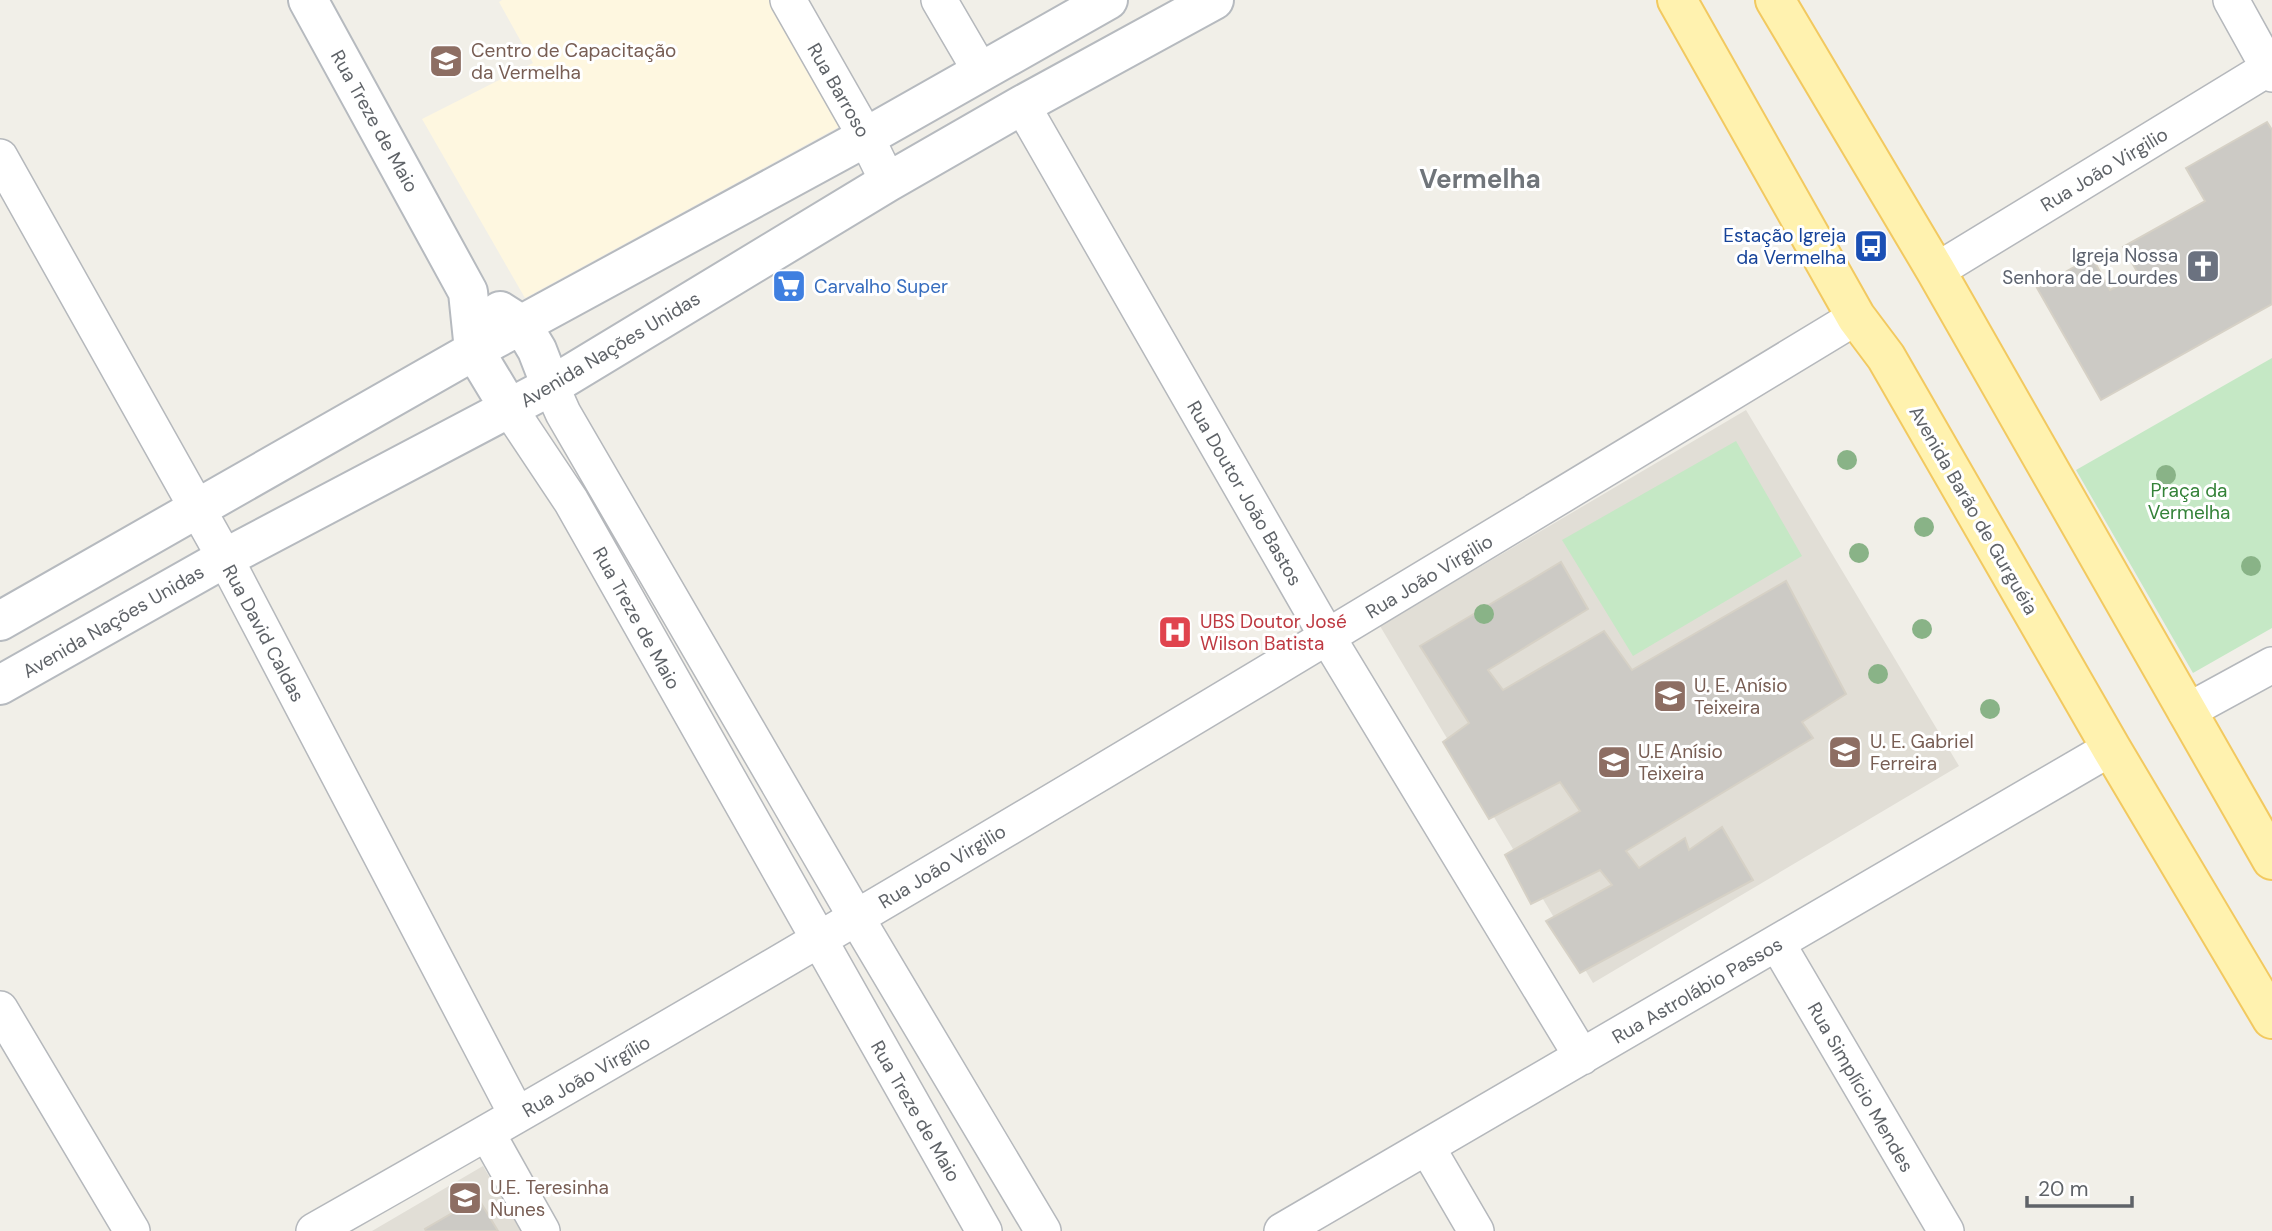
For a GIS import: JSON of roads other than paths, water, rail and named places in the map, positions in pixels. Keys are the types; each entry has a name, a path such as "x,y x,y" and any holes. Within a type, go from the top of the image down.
{"main road":[{"name":"Avenida Barão de Gurguéia","path":"1677,0 1856,317 1886,357 2272,1019"},
{"path":"1775,0 1936,271 2272,860"}],"street":[{"name":"Rua Treze de Maio","path":"309,0 468,292 474,350 571,501 984,1231"},
{"name":"Rua Barroso","path":"788,0 866,137 888,182"},
{"path":"939,0 981,72"},
{"path":"0,621 474,350 866,137 1108,0"},
{"name":"Avenida Nações Unidas","path":"0,685 225,558 551,386 888,182 1214,0"},
{"path":"2231,0 2271,69"},
{"name":"Rua João Virgilio","path":"1936,271 2271,69"},
{"name":"Rua Doutor João Bastos","path":"1022,105 1328,638 1582,1057"},
{"name":"Rua David Caldas","path":"0,157 225,558 517,1115"},
{"path":"468,292 522,325"},
{"name":"Rua João Virgilio","path":"856,917 1328,638 1856,317"},
{"name":"Rua Treze de Maio","path":"522,325 537,350 564,413 856,917 1043,1231"},
{"path":"2186,712 2272,665"},
{"name":"Rua Astrolábio Passos","path":"1282,1231 2112,748"},
{"name":"Rua João Virgílio","path":"314,1231 856,917"},
{"name":"Rua Simplício Mendes","path":"1777,943 1946,1231"},
{"path":"0,1009 132,1231"},
{"path":"487,1133 542,1231"},
{"path":"1427,1147 1476,1231"}],"place":[{"name":"Centro de Capacitação da Vermelha","path":"446,61"},
{"name":"Estação Igreja da Vermelha","path":"1871,246"},
{"name":"Igreja Nossa Senhora de Lourdes","path":"2203,266"},
{"name":"Carvalho Super","path":"789,286"},
{"name":"UBS Doutor José Wilson Batista","path":"1175,632"},
{"name":"U. E. Anísio Teixeira","path":"1670,696"},
{"name":"U. E. Gabriel Ferreira","path":"1845,752"},
{"name":"U.E Anísio Teixeira","path":"1614,762"},
{"name":"U.E. Teresinha Nunes","path":"465,1198"}],"district":[{"name":"Vermelha","path":"1480,179"}],"park label":[{"name":"Praça da Vermelha","path":"2189,501"}]}
